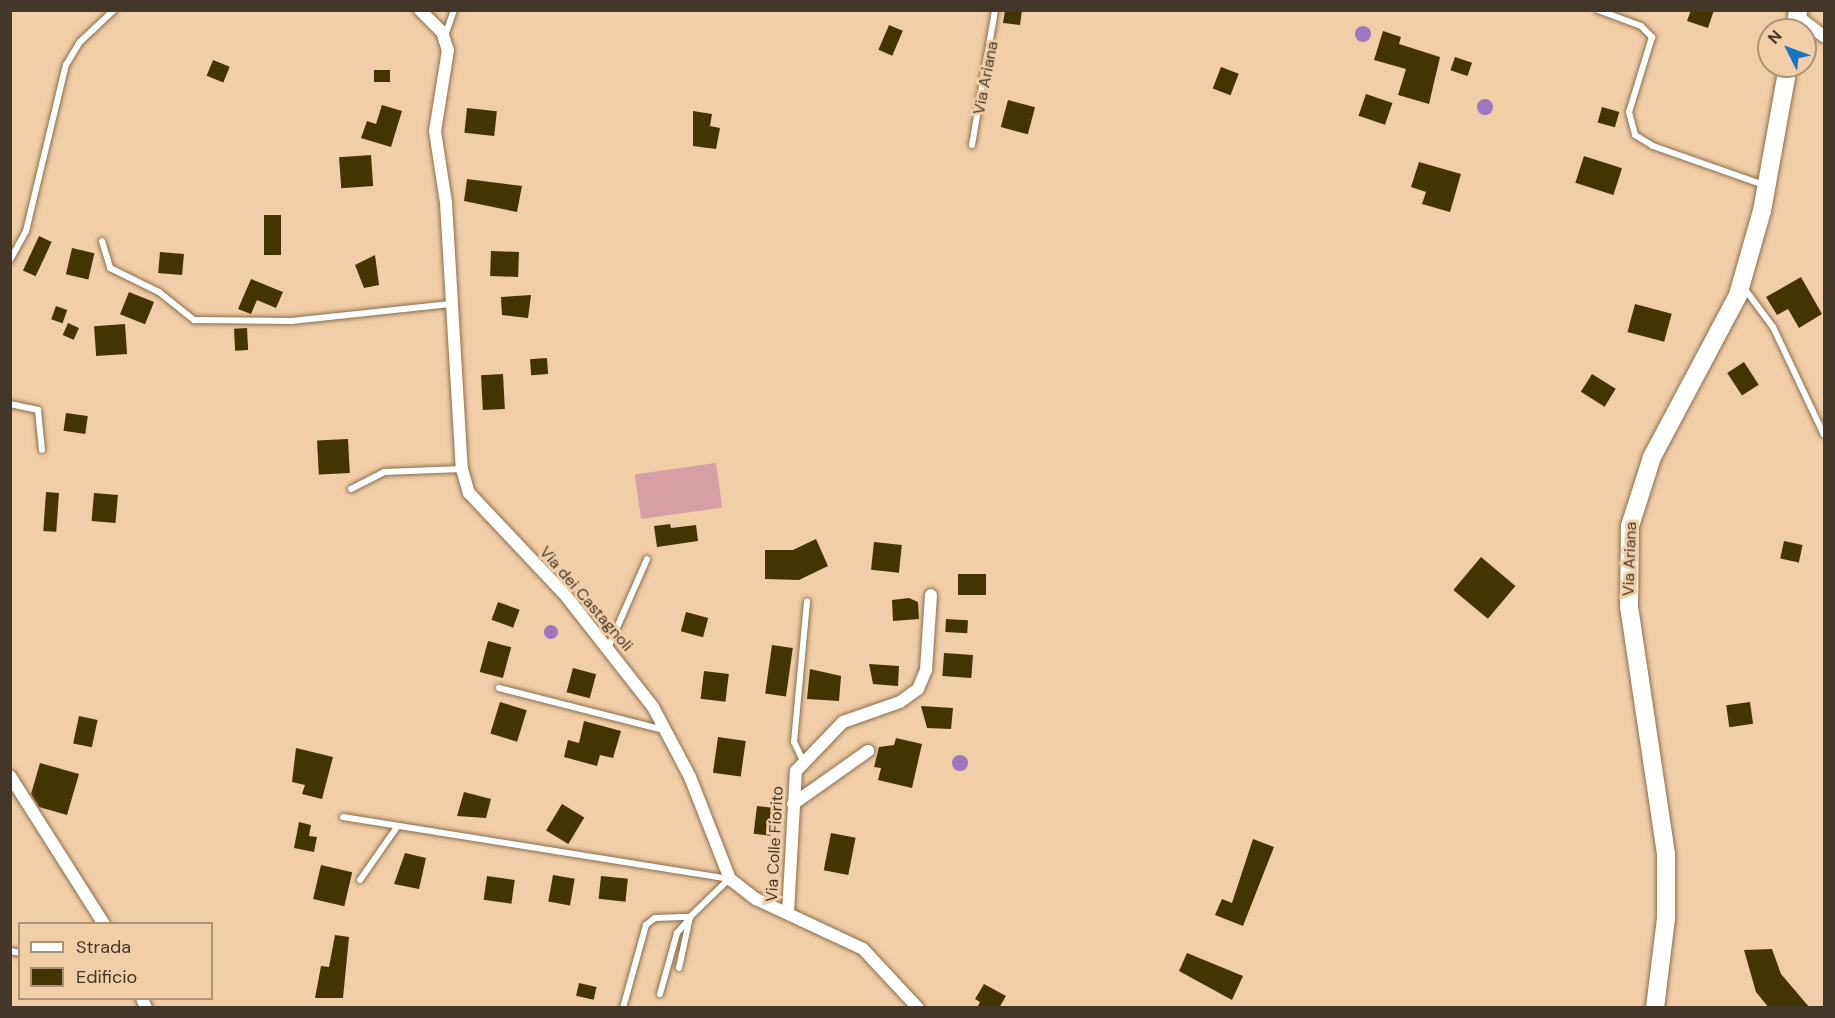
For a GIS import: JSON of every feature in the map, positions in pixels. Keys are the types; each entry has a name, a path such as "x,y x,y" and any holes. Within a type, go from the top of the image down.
{"main road":[{"name":"Via Ariana","path":"1655,1008 1666,918 1666,854 1630,613 1628,538 1648,466 1742,286 1767,187 1786,78"}],"street":[{"path":"420,10 445,36"},
{"name":"Via dei Castagnoli","path":"445,36 448,56 435,131 452,304 462,470 481,511 557,586 608,648 667,731 730,879 751,896 863,950 918,1008"},
{"name":"Via Colle Fiorito","path":"788,913 795,775 803,761 843,722 900,702 921,684 931,595"},
{"path":"793,804 868,751"},
{"path":"10,776 104,922"}],"lane":[{"path":"10,260 26,231 66,65 80,42 114,10"},
{"name":"Via dei Castagnoli","path":"445,36 454,10"},
{"name":"Via Ariana","path":"972,145 995,10"},
{"path":"1598,10 1641,26 1652,37 1629,112 1635,135 1767,187"},
{"path":"102,241 110,268 159,292 194,320 292,321 452,304"},
{"path":"1742,286 1773,327 1824,435"},
{"path":"10,404 38,410 42,450"},
{"path":"351,489 384,472 462,470"},
{"path":"608,648 647,558"},
{"path":"803,761 794,742 807,602"},
{"path":"499,688 667,731"},
{"path":"343,817 730,879"},
{"path":"360,880 397,827"},
{"path":"660,994 677,933 690,917 730,879"},
{"path":"678,968 690,917"},
{"path":"623,1008 646,925 655,918 690,917"}],"shaded area":[{"path":"1363,26 1369,28 1371,34 1369,40 1363,42 1357,40 1355,34 1357,28"},
{"path":"1482,99 1488,99 1493,107 1491,113 1482,115 1477,110 1477,104"},
{"path":"716,463 722,508 641,519 635,474"},
{"path":"551,625 556,627 558,632 556,637 551,639 546,637 544,632 546,627"},
{"path":"957,755 963,755 968,763 966,769 957,771 952,766 952,760"}],"building":[{"path":"1005,10 1022,10 1020,25 1003,23"},
{"path":"1691,10 1714,10 1708,28 1687,21"},
{"path":"889,25 903,31 892,56 878,50"},
{"path":"1383,31 1401,37 1399,44 1440,57 1429,104 1398,95 1406,69 1374,60"},
{"path":"1455,57 1472,63 1467,76 1450,70"},
{"path":"213,60 230,67 223,83 207,76"},
{"path":"1221,67 1239,74 1230,95 1213,88"},
{"path":"374,70 390,70 390,82 374,82"},
{"path":"1366,94 1392,103 1385,125 1359,116"},
{"path":"1008,100 1035,107 1028,134 1001,127"},
{"path":"382,105 402,111 391,147 361,138 367,121 376,124"},
{"path":"1602,107 1619,112 1615,127 1598,122"},
{"path":"467,108 497,111 494,136 464,133"},
{"path":"693,111 712,114 710,126 720,128 716,149 693,146"},
{"path":"371,155 373,186 341,188 339,157"},
{"path":"1584,156 1622,168 1613,195 1575,183"},
{"path":"1419,162 1461,174 1450,212 1422,204 1426,192 1411,187"},
{"path":"467,179 522,186 517,212 464,201"},
{"path":"264,215 281,215 281,255 264,255"},
{"path":"39,236 52,242 36,276 23,270"},
{"path":"72,248 94,253 88,279 66,274"},
{"path":"491,251 519,252 518,277 490,276"},
{"path":"160,252 184,254 182,275 158,273"},
{"path":"375,255 379,285 364,288 355,265"},
{"path":"1801,277 1822,314 1799,328 1788,309 1777,315 1766,297"},
{"path":"251,279 283,292 276,308 257,300 251,314 238,309"},
{"path":"129,292 154,302 145,324 120,314"},
{"path":"531,295 528,318 502,315 501,297"},
{"path":"1635,304 1672,314 1664,342 1627,332"},
{"path":"56,306 67,310 62,323 51,319"},
{"path":"68,323 79,328 74,340 63,335"},
{"path":"125,324 127,354 96,356 94,326"},
{"path":"247,328 248,350 235,351 234,329"},
{"path":"547,358 548,374 531,375 530,359"},
{"path":"1744,362 1759,385 1742,396 1727,373"},
{"path":"503,374 505,409 483,410 481,375"},
{"path":"1592,374 1616,389 1605,407 1581,392"},
{"path":"66,413 88,416 85,434 63,431"},
{"path":"348,439 350,473 319,475 317,441"},
{"path":"46,492 59,493 56,532 43,531"},
{"path":"94,493 118,495 115,523 92,521"},
{"path":"670,524 671,528 696,525 698,541 657,547 654,526"},
{"path":"816,539 828,566 799,580 765,579 765,550 793,550"},
{"path":"1784,541 1803,545 1799,563 1780,559"},
{"path":"874,542 902,545 899,573 871,570"},
{"path":"1481,557 1515,586 1488,619 1453,590"},
{"path":"958,574 986,574 986,595 958,595"},
{"path":"909,598 918,602 919,619 893,621 892,600"},
{"path":"498,602 520,610 513,628 492,620"},
{"path":"686,612 708,618 703,637 681,631"},
{"path":"946,619 968,620 967,633 945,632"},
{"path":"488,641 511,647 503,678 480,672"},
{"path":"772,645 793,648 786,696 765,694"},
{"path":"944,653 973,655 971,678 942,676"},
{"path":"869,664 899,666 898,686 873,684"},
{"path":"573,668 596,674 590,698 567,692"},
{"path":"810,669 841,676 839,701 807,699"},
{"path":"704,671 729,674 725,702 701,699"},
{"path":"500,702 527,710 517,742 490,734"},
{"path":"1750,702 1753,724 1729,727 1726,705"},
{"path":"921,706 953,708 951,729 927,728"},
{"path":"79,716 98,720 92,747 73,743"},
{"path":"584,721 621,731 613,758 600,755 597,766 564,757 568,740 579,743"},
{"path":"718,737 746,741 741,777 713,773"},
{"path":"896,738 922,744 912,788 878,780 881,768 874,767 879,747 894,745"},
{"path":"296,748 333,757 322,799 302,794 305,785 292,782"},
{"path":"40,763 79,774 67,815 39,807 31,794"},
{"path":"464,792 491,799 486,818 457,816"},
{"path":"562,804 584,817 568,844 546,831"},
{"path":"757,806 774,808 770,836 754,834"},
{"path":"299,822 311,825 309,836 317,837 314,852 294,848"},
{"path":"831,833 856,838 848,875 824,870"},
{"path":"1253,839 1274,847 1243,926 1215,915 1222,899 1232,903"},
{"path":"405,853 426,858 419,889 394,884"},
{"path":"321,865 352,872 344,906 313,899"},
{"path":"553,875 575,879 570,905 548,902"},
{"path":"487,876 515,880 511,904 484,900"},
{"path":"601,876 628,879 625,902 599,899"},
{"path":"335,935 349,937 343,998 315,998 321,966 329,967"},
{"path":"1772,949 1781,974 1810,1008 1769,1008 1756,992 1744,950"},
{"path":"1187,953 1243,976 1232,1000 1179,971"},
{"path":"579,983 597,987 594,1000 576,996"},
{"path":"984,984 1006,996 999,1008 977,1008 980,1002 975,999"}]}
